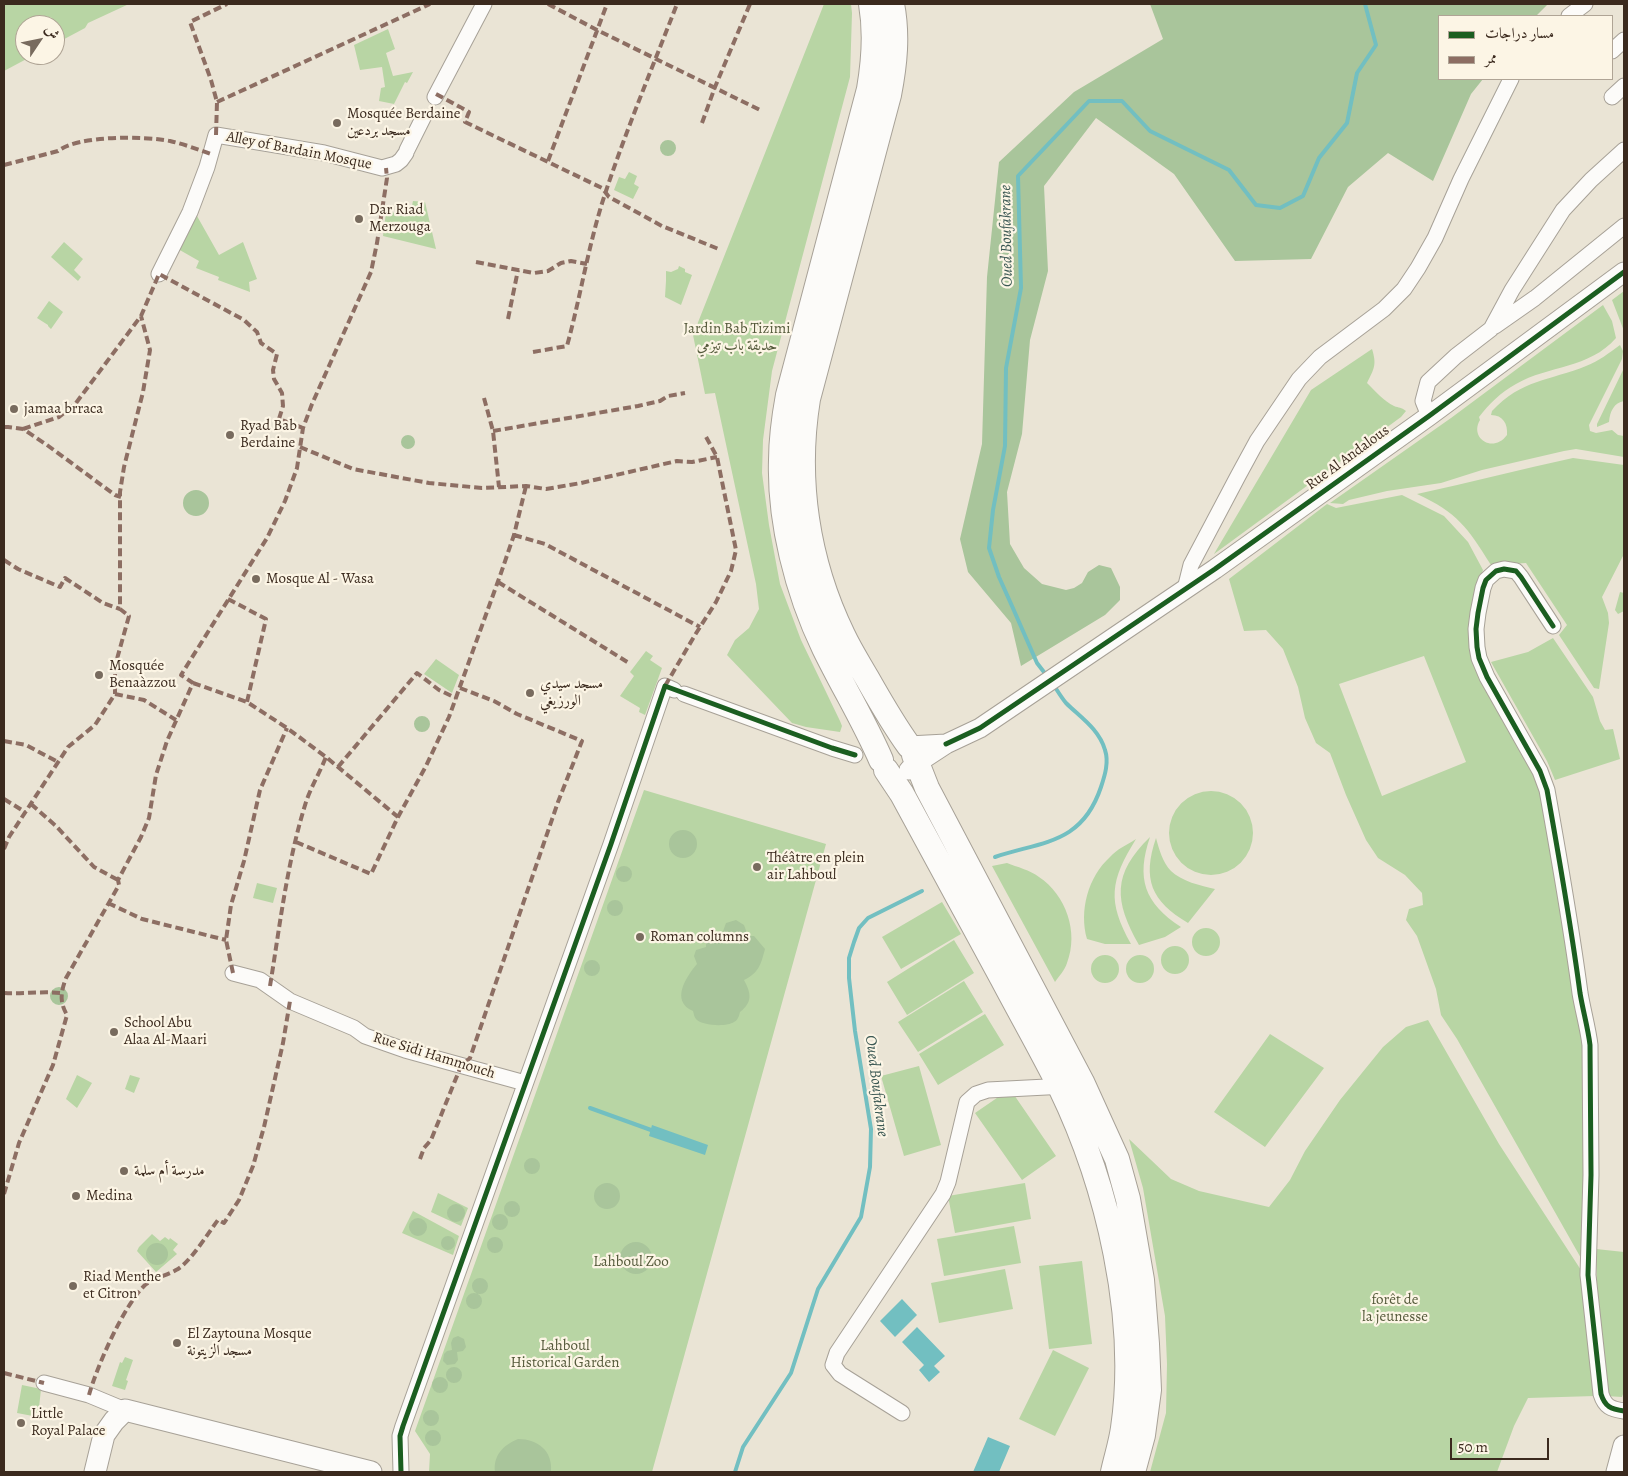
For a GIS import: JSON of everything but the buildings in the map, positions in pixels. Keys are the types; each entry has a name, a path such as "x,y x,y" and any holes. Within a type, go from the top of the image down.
{"main road":[{"path":"872,4 874,59 869,89 788,395 783,427 781,461 784,518 797,575 806,604 823,646 893,757 927,788 1071,1084 1086,1147 1103,1200 1119,1273 1126,1328 1127,1386 1123,1428 1113,1472"},
{"path":"892,4 896,35 895,61 889,95 808,399 802,474 804,498 819,575 832,610 843,636 888,716 893,757 902,794 1071,1084 1117,1159 1128,1199 1142,1280 1149,1390 1144,1435 1133,1472"},
{"path":"94,1472 104,1435 125,1410 370,1472"},
{"path":"1617,1472 1624,1446"}],"street":[{"name":"Alley of Bardain Mosque","path":"159,274 190,212 207,167 216,135 324,153 382,168 396,164 407,151 484,4"},
{"path":"1570,15 1585,4"},
{"path":"1613,50 1624,40"},
{"path":"1184,589 1191,565 1257,441 1299,379 1320,357 1384,309 1404,289 1418,268 1435,238 1511,80"},
{"path":"1612,97 1624,86"},
{"path":"1491,328 1512,290 1563,210 1591,180 1624,150"},
{"path":"1429,416 1423,401 1428,382 1456,356 1491,328 1542,292 1624,226"},
{"name":"Rue Al Andalous","path":"893,757 946,744 980,728 1223,564 1429,416 1624,272"},
{"path":"1553,626 1516,572 1504,569 1496,571 1486,580 1480,598 1476,629 1479,658 1487,677 1544,780 1562,869 1581,1001 1590,1045 1591,1175 1588,1275 1594,1335 1603,1401 1612,1409 1624,1411"},
{"path":"401,1472 400,1436 403,1426 611,844 674,690 832,748 893,757"},
{"name":"Rue Sidi Hammouch","path":"233,973 260,980 290,1001 354,1028 365,1036 405,1050 525,1083"},
{"path":"902,1414 840,1374 833,1365 837,1353 943,1194 948,1182 967,1102 976,1094 988,1090 1071,1084"},
{"path":"44,1383 89,1395 125,1410"}],"green space":[{"path":"4,4 129,4 88,23 85,28 65,39 65,15 15,15 15,65 4,71"},
{"name":"Jardin Bab Tizimi حديقة باب تيزمي","path":"824,4 851,4 850,77 772,371 763,440 762,473 780,584 801,640 840,721 842,726 840,732 792,723 727,655 735,640 749,628 759,609 756,584 715,393 705,394 693,335"},
{"path":"1150,4 1548,4 1537,15 1438,15 1438,80 1482,80 1471,94 1433,181 1388,153 1348,187 1311,259 1235,261 1174,174 1096,118 1044,186 1048,271 1030,340 1022,434 1007,492 1010,544 1024,568 1042,584 1066,590 1082,583 1088,572 1099,565 1111,568 1120,587 1120,600 1105,615 1021,666 1011,623 968,572 960,539 982,444 987,277 999,162 1074,92 1163,39"},
{"path":"388,29 395,49 386,53 393,76 413,72 407,83 405,82 394,104 379,101 381,88 385,87 382,67 360,70 354,45"},
{"path":"665,140 671,140 676,145 674,154 665,156 660,151 660,145"},
{"path":"629,172 637,176 634,184 639,187 633,199 614,190 619,177 625,179"},
{"path":"413,201 425,202 436,249 383,236 386,212 410,214"},
{"path":"197,216 219,255 243,242 257,279 249,282 250,292 218,280 219,277 196,268 199,261 178,249"},
{"path":"64,242 83,259 74,270 81,277 78,281 51,257"},
{"path":"679,266 685,269 685,272 692,275 681,305 665,297 666,271 671,272 678,269"},
{"path":"1624,291 1624,331 1612,300"},
{"path":"49,301 63,312 51,329 37,318"},
{"path":"1603,305 1612,321 1616,338 1594,356 1529,378 1505,391 1479,417 1480,420 1477,427 1480,438 1484,441 1495,443 1501,441 1507,435 1506,424 1502,418 1491,415 1492,411 1503,400 1536,382 1591,364 1620,345 1623,351 1622,359 1589,425 1590,431 1596,433 1612,430 1618,435 1624,436 1624,457 1576,449 1482,470 1441,483 1387,491 1349,500 1343,504 1330,503 1451,418"},
{"path":"1372,349 1374,367 1367,383 1380,396 1394,406 1406,411 1401,417 1214,554 1311,390"},
{"path":"1624,368 1624,401 1613,408 1609,422 1597,427 1597,424"},
{"path":"405,435 411,435 415,442 411,449 405,449 401,445 401,439"},
{"path":"1573,458 1624,465 1624,554 1602,597 1608,613 1609,623 1599,689 1594,688 1559,635 1567,625 1526,563 1491,565 1460,522 1442,508 1417,494"},
{"path":"196,490 205,494 209,503 205,512 196,516 187,512 183,503 187,494"},
{"path":"1402,495 1444,516 1468,542 1483,570 1478,585 1471,640 1539,777 1585,1040 1586,1267 1457,1039 1441,1015 1436,989 1417,936 1406,920 1409,909 1423,905 1422,893 1405,875 1378,858 1366,840 1330,753 1316,743 1305,718 1298,687 1283,649 1266,630 1244,631 1229,579 1327,504 1336,508","holes":["1424,656 1466,762 1382,796 1339,684"]},
{"path":"1620,592 1624,593 1624,611 1618,614 1615,610"},
{"path":"1553,638 1593,697 1600,721 1605,730 1613,729 1620,759 1555,780 1547,761 1491,662 1528,652"},
{"path":"646,651 653,656 650,660 662,668 645,715 639,712 640,708 620,696 634,676 630,672"},
{"path":"436,659 459,675 452,693 424,674"},
{"path":"422,716 430,724 422,732 414,724"},
{"name":"Lahboul Historical Garden","path":"644,790 826,844 652,1472 429,1472 430,1454 415,1431"},
{"path":"1211,791 1227,794 1241,803 1250,817 1253,833 1250,849 1241,863 1227,872 1211,875 1195,872 1181,863 1172,849 1169,833 1172,817 1181,803 1195,794"},
{"path":"683,830 693,834 697,844 693,854 683,858 673,854 669,844 673,834"},
{"path":"1150,837 1144,865 1146,888 1151,899 1159,909 1181,927 1165,937 1139,945 1125,915 1121,901 1121,888 1123,876 1129,863"},
{"path":"1156,838 1168,868 1175,875 1198,885 1215,889 1188,923 1165,906 1153,888 1150,877 1150,865"},
{"path":"1136,839 1121,867 1115,891 1118,915 1131,944 1105,944 1087,939 1084,917 1087,895 1091,884 1102,865 1113,854"},
{"path":"1007,863 1032,872 1039,877 1056,894 1068,915 1071,927 1070,951 1065,968 1055,982 992,866"},
{"path":"624,866 630,868 632,874 630,880 624,882 618,880 616,874 618,868"},
{"path":"257,883 277,888 273,903 253,898"},
{"path":"615,900 621,902 623,908 621,914 615,916 609,914 607,908 609,902"},
{"path":"942,902 961,934 901,969 882,937"},
{"path":"736,920 744,925 748,936 754,936 765,949 759,968 744,980 749,993 749,1001 731,1024 715,1025 703,1023 696,1019 693,1011 686,1007 682,1001 682,989 688,975 697,964 694,956 696,950 706,947 706,940 714,933 722,934 726,923"},
{"path":"1206,928 1216,932 1220,942 1216,952 1206,956 1196,952 1192,942 1196,932"},
{"path":"954,940 974,973 907,1015 887,982"},
{"path":"1175,946 1185,950 1189,960 1185,970 1175,974 1165,970 1161,960 1165,950"},
{"path":"1105,955 1115,959 1119,969 1115,979 1105,983 1095,979 1091,969 1095,959"},
{"path":"1140,955 1150,959 1154,969 1150,979 1140,983 1130,979 1126,969 1130,959"},
{"path":"592,960 598,962 600,968 598,974 592,976 586,974 584,968 586,962"},
{"path":"964,981 983,1012 918,1052 898,1022"},
{"path":"59,987 65,990 68,996 65,1002 59,1005 53,1002 50,996 53,990"},
{"path":"985,1014 1004,1045 938,1085 919,1054"},
{"name":"forêt de la jeunesse","path":"1428,1020 1499,1144 1592,1287 1595,1396 1528,1398 1514,1426 1497,1472 1150,1472 1166,1413 1167,1364 1165,1316 1143,1188 1129,1139 1171,1179 1199,1191 1269,1207 1290,1180 1305,1151 1340,1100 1383,1047 1406,1027"},
{"path":"1270,1034 1324,1068 1265,1147 1214,1112"},
{"path":"919,1066 941,1145 904,1156 881,1076"},
{"path":"77,1075 92,1083 77,1108 66,1099"},
{"path":"130,1075 140,1078 134,1093 125,1089"},
{"path":"1010,1089 1056,1156 1022,1180 975,1113"},
{"path":"532,1158 538,1160 540,1166 538,1172 532,1174 526,1172 524,1166 526,1160"},
{"path":"607,1183 616,1187 620,1196 616,1205 607,1209 598,1205 594,1196 598,1187"},
{"path":"1025,1183 1031,1219 955,1233 948,1196"},
{"path":"438,1193 468,1208 461,1226 431,1212"},
{"path":"512,1201 518,1203 520,1209 518,1215 512,1217 506,1215 504,1209 506,1203"},
{"path":"456,1204 462,1207 465,1213 462,1219 456,1222 450,1219 447,1213 450,1207"},
{"path":"413,1211 459,1236 453,1255 402,1233"},
{"path":"500,1214 506,1216 508,1222 506,1228 500,1230 494,1228 492,1222 494,1216"},
{"path":"418,1218 424,1221 427,1227 424,1233 418,1236 412,1233 409,1227 412,1221"},
{"path":"1014,1226 1021,1263 944,1276 937,1239"},
{"path":"152,1234 160,1241 165,1237 178,1244 173,1250 177,1254 156,1272 137,1251"},
{"path":"445,1236 451,1236 455,1243 451,1250 445,1250 441,1246 441,1240"},
{"path":"495,1237 501,1239 503,1245 501,1251 495,1253 489,1251 487,1245 489,1239"},
{"name":"Lahboul Zoo","path":"636,1242 642,1243 647,1247 651,1252 651,1264 647,1269 642,1273 636,1274 630,1273 625,1269 621,1264 620,1258 621,1252 625,1247 630,1243"},
{"path":"157,1243 165,1246 168,1254 165,1262 157,1265 149,1262 146,1254 149,1246"},
{"path":"1596,1249 1624,1252 1624,1391 1622,1397 1606,1396 1598,1315"},
{"path":"1082,1261 1092,1344 1049,1349 1039,1266"},
{"path":"1005,1269 1013,1309 939,1323 931,1283"},
{"path":"480,1278 486,1280 488,1286 486,1292 480,1294 474,1292 472,1286 474,1280"},
{"path":"474,1293 480,1295 482,1301 480,1307 474,1309 468,1307 466,1301 468,1295"},
{"path":"458,1336 464,1339 466,1347 463,1351 457,1352 458,1360 455,1364 447,1365 443,1361 444,1354 452,1350 451,1343 453,1338"},
{"path":"1053,1350 1089,1368 1055,1436 1019,1419"},
{"path":"125,1357 133,1360 126,1380 128,1381 125,1390 112,1386 120,1362 122,1363"},
{"path":"454,1367 460,1369 462,1375 460,1381 454,1383 448,1381 446,1375 448,1369"},
{"path":"440,1377 446,1379 448,1385 446,1391 440,1393 434,1391 432,1385 434,1379"},
{"path":"22,1385 41,1389 38,1417 17,1413"},
{"path":"431,1410 437,1412 439,1418 437,1424 431,1426 425,1424 423,1418 425,1412"},
{"path":"433,1430 439,1432 441,1438 439,1444 433,1446 427,1444 425,1438 427,1432"},
{"path":"518,1439 532,1441 547,1452 550,1458 551,1472 495,1472 497,1456 508,1444"}],"water":[{"path":"652,1125 708,1145 705,1155 649,1136"},
{"path":"902,1299 917,1315 895,1337 880,1321"},
{"path":"917,1327 945,1356 934,1366 940,1372 929,1382 919,1370 924,1365 902,1342"},
{"path":"988,1437 1010,1446 999,1472 973,1472"}],"waterway":[{"name":"Oued Boufakrane","path":"1047,676 1037,663 999,577 989,548 993,510 1005,446 1006,368 1021,288 1018,176 1089,101 1122,101 1150,131 1229,170 1256,205 1280,208 1303,196 1319,158 1347,123 1357,73 1376,45 1365,4"},
{"name":"Oued Boufakrane","path":"995,857 1045,843 1072,830 1083,820 1093,806 1101,787 1107,764 1102,743 1088,724 1066,703 1053,684"},
{"name":"Oued Boufakrane","path":"735,1472 743,1447 791,1373 818,1289 861,1217 870,1167 871,1129 855,1031 849,978 849,958 854,942 859,928 868,918 922,891"},
{"path":"590,1108 651,1130"}],"marked path":[{"path":"216,135 217,102 190,22 227,4"},
{"path":"217,102 430,4"},
{"path":"548,4 760,110"},
{"path":"548,161 607,4"},
{"path":"533,352 567,346 606,191 631,120 677,4"},
{"path":"702,123 750,4"},
{"path":"436,94 469,112 465,122 602,188 609,197 662,226 721,250"},
{"path":"4,165 58,151 80,142 112,138 159,139 211,154"},
{"path":"4,1194 19,1143 53,1065 67,1015 62,996 66,978 119,885 118,880 149,818 156,775 167,741 193,683 181,675 267,538 285,501 297,468 303,428 312,404 371,272 387,178 386,168"},
{"path":"476,262 534,273 548,271 561,263 571,261 587,264"},
{"path":"508,319 518,270"},
{"path":"23,429 59,417 76,403 141,316 159,274 244,320 257,332 261,343 277,354 273,370 274,379 282,393 283,406 279,419 303,428"},
{"path":"115,694 115,666 129,616 120,609 120,492 124,467 143,392 150,350 141,316"},
{"path":"493,431 638,406 660,401 668,396 685,393"},
{"path":"484,398 493,431 499,487"},
{"path":"4,427 23,429 115,495 121,497"},
{"path":"665,686 716,602 731,571 736,550 717,457 705,435"},
{"path":"300,447 353,469 429,483 482,488 526,486 546,489 677,461 692,462 717,457"},
{"path":"296,842 371,874 449,717 514,535 526,486"},
{"path":"514,535 545,544 700,627"},
{"path":"4,560 18,569 60,587 65,578 103,603 120,609"},
{"path":"498,582 629,663"},
{"path":"228,599 266,619 247,702"},
{"path":"338,767 417,673 439,690 456,698"},
{"path":"193,683 247,702 287,728 326,757 398,817"},
{"path":"420,1159 424,1148 431,1140 461,1066 470,1058 558,802 582,741 517,714 494,701 460,688"},
{"path":"115,694 144,700 176,720"},
{"path":"4,849 9,837 68,747 95,725 115,694"},
{"path":"233,973 226,940 231,905 244,861 260,790 287,728"},
{"path":"4,741 26,745 58,762"},
{"path":"270,986 285,894 299,825 310,791 326,757"},
{"path":"4,799 25,812"},
{"path":"31,804 56,826 94,867 118,880"},
{"path":"108,903 142,919 226,940"},
{"path":"4,993 61,993"},
{"path":"89,1395 98,1368 112,1337 137,1294 149,1282 172,1272 187,1261 218,1220 224,1223 239,1200 253,1166 264,1127 283,1043 290,1001"},
{"path":"4,1373 44,1383"}],"cycle path":[{"path":"946,744 980,728 1215,569 1429,416 1624,272"},
{"path":"1553,626 1516,571 1504,569 1496,571 1486,580 1476,629 1479,658 1487,677 1540,771 1547,790 1565,891 1580,993 1590,1045 1591,1175 1588,1275 1601,1394 1604,1402 1609,1407 1624,1411"},
{"path":"401,1472 400,1436 403,1426 611,844 665,686 855,755"}],"place":[{"name":"Mosquée Berdaine مسجد بردعين","path":"337,123"},
{"name":"Dar Riad Merzouga","path":"359,219"},
{"name":"jamaa brraca","path":"14,409"},
{"name":"Ryad Bab Berdaine","path":"230,435"},
{"name":"Mosque Al - Wasa","path":"256,579"},
{"name":"Mosquée Benaàzzou","path":"99,675"},
{"name":"مسجد سيدي الورزيغي","path":"530,693"},
{"name":"Théâtre en plein air Lahboul","path":"757,867"},
{"name":"Roman columns","path":"640,937"},
{"name":"School Abu Alaa Al-Maari","path":"114,1032"},
{"name":"مدرسة أم سلمة","path":"124,1171"},
{"name":"Medina","path":"76,1196"},
{"name":"Riad Menthe et Citron","path":"73,1286"},
{"name":"El Zaytouna Mosque مسجد الزيتونة","path":"177,1343"},
{"name":"Little Royal Palace","path":"21,1423"}]}
